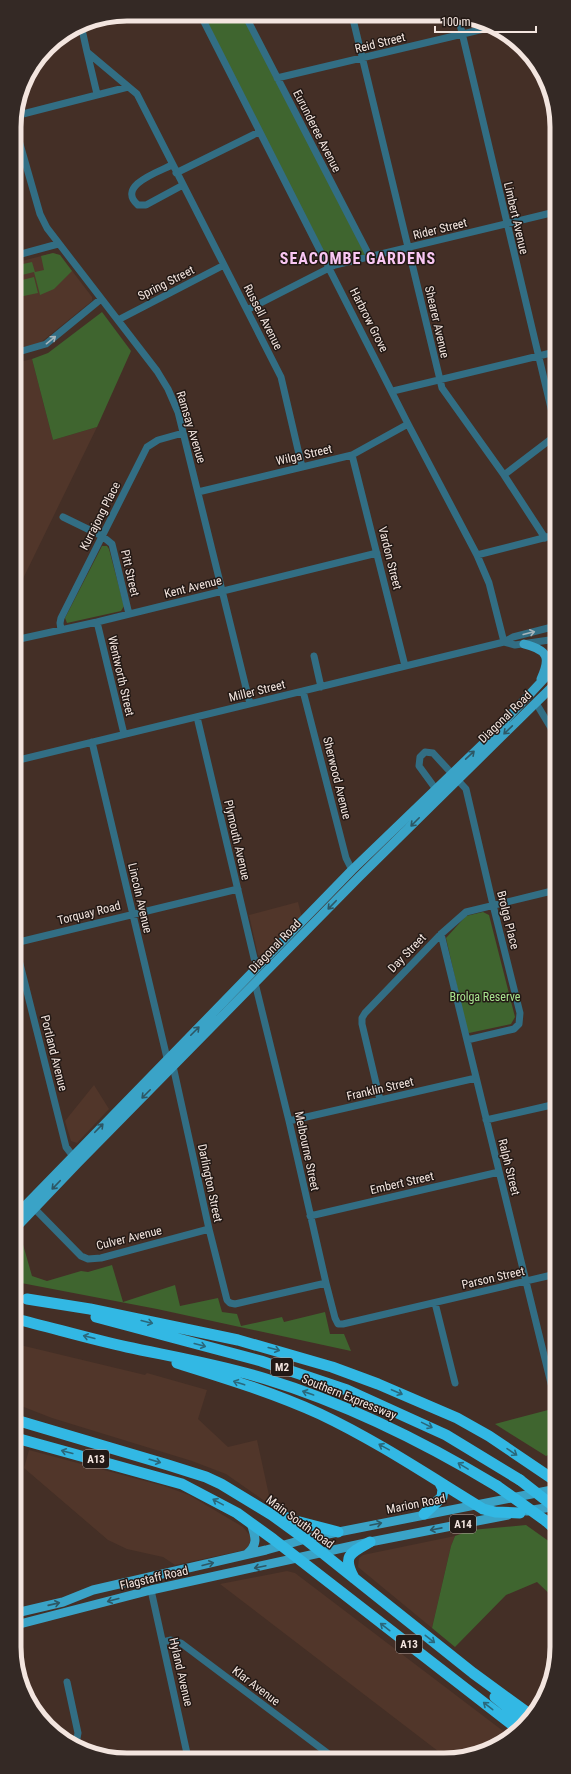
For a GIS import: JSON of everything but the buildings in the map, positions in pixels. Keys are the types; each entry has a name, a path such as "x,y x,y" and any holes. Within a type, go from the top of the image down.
{"highway":[{"name":"Southern Expressway","path":"21,1298 261,1361 312,1376 381,1404 446,1434 520,1480 550,1504"},
{"path":"21,1298 90,1309 238,1340 332,1367 385,1386 457,1418 489,1436 550,1477"},
{"name":"Southern Expressway","path":"21,1320 127,1347 199,1361 266,1379 344,1406 444,1454 497,1486 550,1525"},
{"name":"M2","path":"127,1347 255,1388 319,1414 395,1453 475,1504"},
{"path":"21,1416 27,1423"},
{"name":"Main South Road","path":"21,1421 206,1477 264,1511 305,1539 473,1673 527,1713"},
{"name":"A13","path":"21,1439 182,1484 219,1502 251,1523 514,1727"},
{"path":"424,1514 442,1497 443,1489 440,1483"},
{"path":"475,1504 489,1511 520,1513"},
{"name":"A13","path":"264,1511 272,1512 292,1520 338,1532"},
{"path":"355,1580 348,1567 348,1559 352,1552 370,1542"},
{"path":"473,1673 490,1692 522,1719"}],"main road":[{"path":"524,644 543,650 545,654 545,669 540,682"},
{"name":"Diagonal Road","path":"21,1220 31,1205 167,1058 252,980 359,877 550,672"},
{"name":"Diagonal Road","path":"75,1159 173,1066 252,980 259,967 352,870 435,788 454,776 550,689"},
{"path":"528,695 536,703"},
{"path":"352,870 359,877"},
{"path":"167,1058 173,1066"},
{"name":"Diagonal Road","path":"21,1212 31,1205"},
{"name":"Marion Road","path":"281,1546 305,1539 424,1514 550,1490"},
{"name":"A14","path":"298,1559 370,1542 550,1507"},
{"path":"246,1555 253,1548 256,1542 251,1523"},
{"name":"Flagstaff Road","path":"21,1612 63,1602 93,1590 137,1581 281,1546"},
{"name":"Flagstaff Road","path":"21,1624 151,1590 298,1559"},
{"path":"137,1581 151,1590 158,1576"}],"street":[{"name":"Harbrow Grove","path":"204,21 259,132 393,391 408,424 478,555 489,583 504,642"},
{"name":"Eurunderee Avenue","path":"248,21 370,257"},
{"name":"Shearer Avenue","path":"353,21 442,388 504,475 545,538"},
{"name":"Limbert Avenue","path":"459,22 506,224 550,403"},
{"name":"Reid Street","path":"277,78 483,29"},
{"path":"82,31 97,94"},
{"name":"Russell Avenue","path":"87,52 137,94 281,377 302,467"},
{"path":"22,114 97,94 128,88"},
{"path":"176,173 259,132"},
{"name":"Ramsay Avenue","path":"21,152 40,214 58,244 161,377 178,412 250,704"},
{"path":"172,164 135,185 131,192 133,200 138,205 146,205 183,185"},
{"name":"Rider Street","path":"247,310 330,268 550,213"},
{"path":"21,254 58,244"},
{"name":"Spring Street","path":"118,320 224,265"},
{"path":"21,351 46,344 101,299"},
{"path":"393,391 550,353"},
{"name":"Wilga Street","path":"198,492 352,455 408,424"},
{"name":"Kurrajong Place","path":"61,630 61,618 147,447 158,440 183,433"},
{"path":"504,475 550,440"},
{"name":"Vardon Street","path":"352,455 405,666"},
{"name":"Pitt Street","path":"63,517 109,540 113,548 129,614"},
{"path":"478,555 550,536"},
{"name":"Kent Avenue","path":"21,639 97,622 377,553"},
{"name":"Wentworth Street","path":"97,622 124,734"},
{"name":"Miller Street","path":"21,760 504,642 513,637 550,628"},
{"name":"Miller Street","path":"504,642 524,644 550,639"},
{"path":"314,656 321,686"},
{"name":"Sherwood Avenue","path":"303,691 346,858 352,870"},
{"path":"536,703 550,726"},
{"name":"Plymouth Avenue","path":"197,717 254,958 259,967"},
{"name":"Lincoln Avenue","path":"92,742 167,1058"},
{"path":"435,788 419,766 420,757 425,752 433,752 454,776"},
{"name":"Brolga Place","path":"454,776 466,789 520,1013 519,1024 514,1029 467,1040"},
{"name":"Torquay Road","path":"21,942 238,889"},
{"name":"Day Street","path":"380,1100 362,1024 362,1018 441,934 466,912 550,891"},
{"name":"Ralph Street","path":"441,934 550,1380"},
{"name":"Portland Avenue","path":"21,967 66,1147 75,1159"},
{"name":"Melbourne Street","path":"252,980 289,1121 326,1283 338,1324"},
{"name":"Darlington Street","path":"173,1066 209,1228 227,1300 230,1304 235,1304 326,1283"},
{"name":"Franklin Street","path":"289,1121 476,1078"},
{"path":"486,1120 550,1105"},
{"name":"Embert Street","path":"310,1216 499,1172"},
{"name":"Culver Avenue","path":"31,1205 81,1256 88,1259 101,1258 209,1228"},
{"name":"Parson Street","path":"338,1324 550,1276"},
{"path":"435,1303 455,1382"},
{"name":"Hyland Avenue","path":"151,1590 187,1753"},
{"name":"Klar Avenue","path":"163,1642 171,1640 181,1643 327,1753"},
{"path":"67,1682 78,1734 76,1740"}],"shaded area":[{"path":"53,253 60,255 92,297 92,301 40,343 21,348 21,261"},
{"path":"32,359 53,440 97,427 21,583 21,362"},
{"path":"298,902 302,918 263,958 258,955 249,915"},
{"path":"94,1085 109,1109 77,1143 71,1141 65,1121"},
{"path":"21,1345 145,1375 147,1373 207,1390 198,1419 228,1447 257,1440 270,1500 266,1502 226,1474 192,1461 52,1418 21,1406"},
{"path":"29,1450 164,1486 189,1495 243,1527 251,1537 250,1547 245,1550 175,1565 163,1557 127,1549 108,1540 24,1468"},
{"path":"455,1536 451,1546 432,1628 358,1567 359,1558 363,1555"},
{"path":"287,1571 295,1573 506,1733 485,1745 472,1749 458,1752 440,1753 220,1584"}],"green space":[{"path":"206,21 246,21 368,256 331,266"},
{"path":"53,253 60,255 72,271 54,289 40,295 34,272 21,275 21,264 32,262 35,272 44,270 41,256"},
{"path":"34,277 38,293 21,297 21,280"},
{"path":"102,312 131,351 97,427 53,440 32,359 48,353"},
{"path":"102,546 107,546 109,549 124,606 121,611 67,623 65,618"},
{"name":"Brolga Reserve","path":"483,912 489,915 515,1017 511,1024 469,1033 467,1031 446,938 466,916"},
{"path":"22,1241 32,1276 47,1281 81,1271 88,1272 112,1265 123,1302 175,1285 180,1306 218,1298 222,1312 237,1314 241,1326 282,1317 284,1322 325,1312 330,1334 344,1334 351,1351 157,1309 21,1283"},
{"path":"548,1410 550,1418 550,1454 546,1456 495,1424"},
{"path":"526,1525 550,1542 550,1594 537,1582 506,1595 455,1647 432,1628 451,1546 455,1536 471,1530"}],"district":[{"name":"SEACOMBE GARDENS","path":"358,258"}]}
